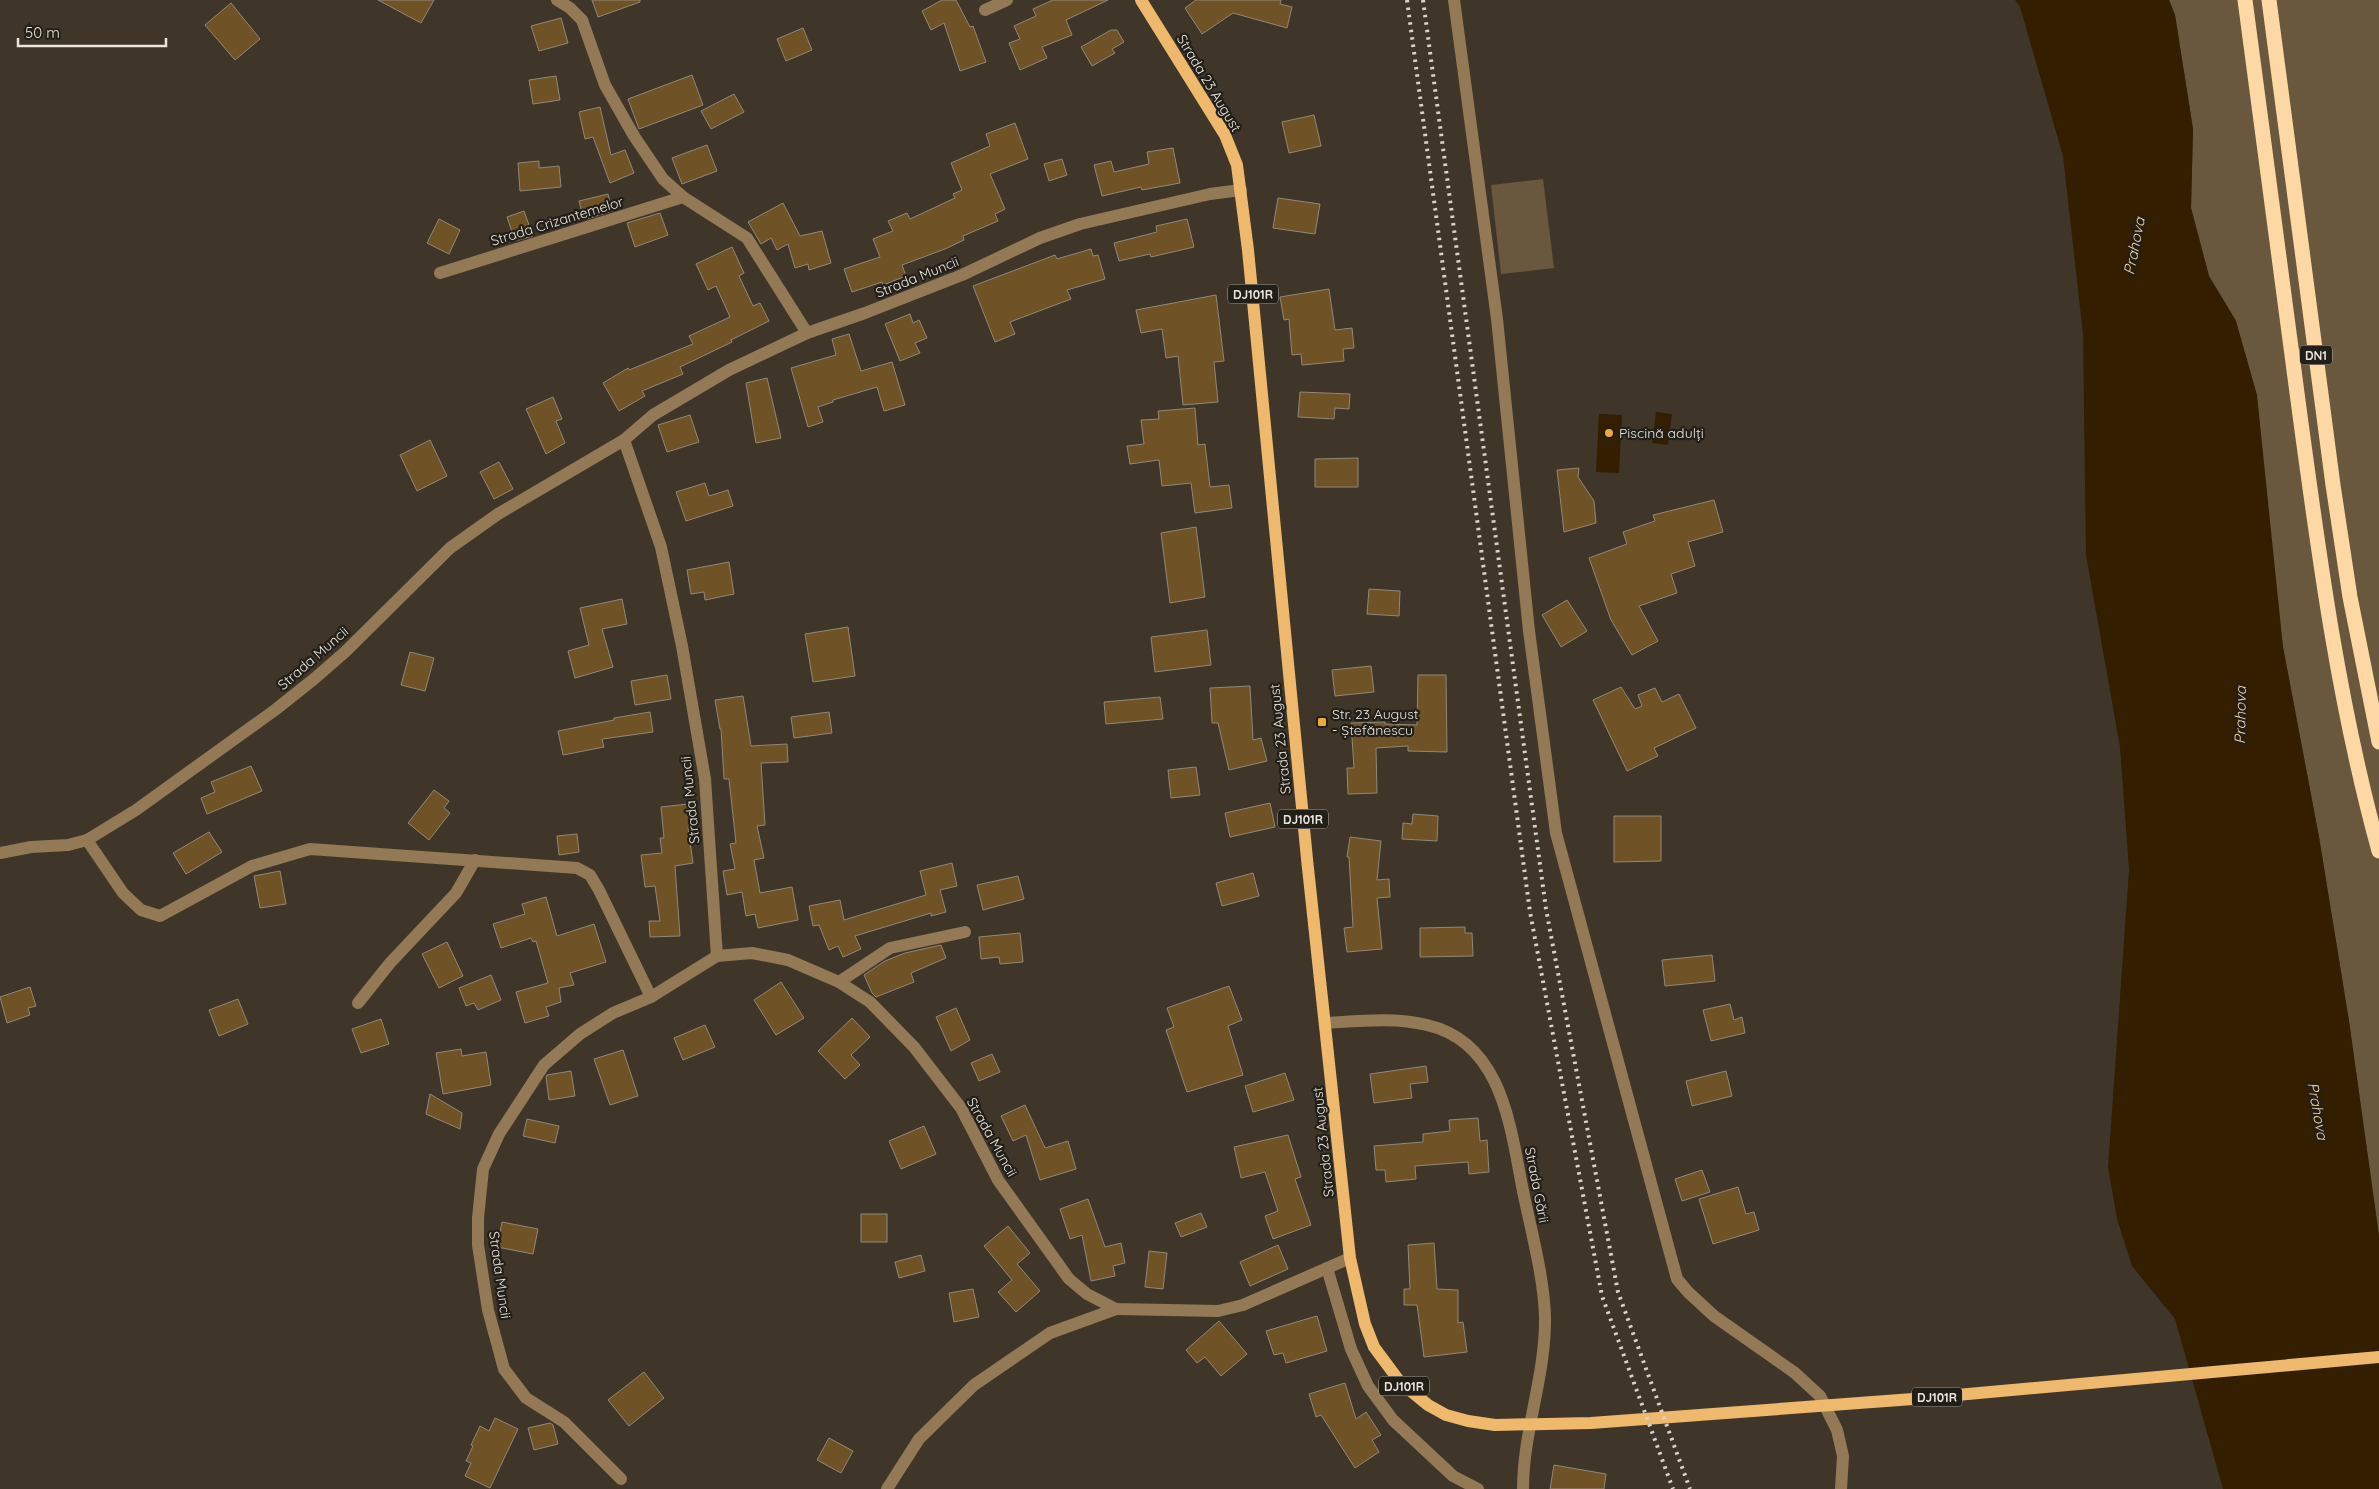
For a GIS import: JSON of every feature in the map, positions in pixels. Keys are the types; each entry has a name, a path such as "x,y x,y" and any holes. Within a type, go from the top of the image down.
{"highway":[{"name":"DN1","path":"2245,0 2327,603 2345,708 2364,796 2379,851"},
{"name":"DN1","path":"2269,0 2333,486 2350,598 2379,742"}],"main road":[{"name":"Strada 23 August","path":"1141,0 1225,135 1237,165 1307,859 1350,1258 1365,1324 1374,1348 1400,1382 1428,1405 1446,1414 1468,1421 1495,1425 1591,1423 1721,1415 2379,1357"}],"street":[{"path":"557,0 570,8 582,20 605,85 634,136 663,179 683,197 746,238 807,333"},
{"path":"985,10 1008,0"},
{"path":"1454,0 1497,319 1529,631 1556,833 1678,1279 1688,1292 1714,1316 1794,1373 1820,1396 1837,1430 1844,1456 1841,1489"},
{"name":"Strada Muncii","path":"0,853 31,847 68,845 87,840 136,810 283,704 345,652 450,548 498,514 624,440 653,415 729,370 807,333 865,314 962,276 1040,238 1080,224 1201,196 1241,190"},
{"name":"Strada Crizantemelor","path":"440,273 683,197"},
{"name":"Strada Muncii","path":"624,440 661,547 684,656 705,779 717,956"},
{"path":"87,840 123,893 141,910 160,916 252,866 310,850 577,868 590,875 599,890 651,997"},
{"path":"358,1003 390,963 456,893 475,860"},
{"path":"838,982 890,948 965,932"},
{"name":"Strada Muncii","path":"621,1479 564,1422 526,1398 504,1369 488,1310 478,1245 478,1218 483,1169 499,1134 544,1065 580,1034 605,1018 651,997 717,956 752,953 788,960 838,982 870,1002 914,1047 961,1108 998,1180 1069,1279 1087,1294 1116,1309"},
{"name":"Strada Gării","path":"1326,1023 1410,1022 1440,1028 1466,1043 1480,1056 1500,1092 1508,1116 1545,1316 1542,1349 1524,1462 1523,1489"},
{"name":"Strada Muncii","path":"887,1489 919,1438 974,1385 1050,1333 1116,1309 1218,1311 1243,1305 1350,1258"},
{"path":"1327,1268 1351,1349 1368,1386 1393,1420 1453,1476 1478,1489"}],"shaded area":[{"path":"2169,0 2379,0 2379,1236 2349,1021 2319,837 2283,647 2236,321 2209,276 2191,208 2193,129 2175,15"},
{"path":"1543,179 1554,268 1501,274 1491,185"}],"water":[{"name":"Prahova","path":"2015,0 2169,0 2175,15 2193,129 2191,208 2209,276 2236,321 2257,395 2283,647 2319,837 2349,1021 2379,1236 2379,1489 2223,1489 2175,1319 2132,1266 2117,1219 2108,1167 2129,870 2120,747 2086,555 2083,334 2063,156 2020,7"},
{"path":"1656,412 1672,414 1668,445 1652,443"},
{"path":"1599,414 1622,415 1619,473 1596,472"}],"building":[{"path":"378,0 434,0 421,23"},
{"path":"592,0 640,0 640,2 598,17"},
{"path":"942,0 956,0 970,27 973,26 986,62 960,71 944,23 931,30 922,11"},
{"path":"1053,0 1108,0 1066,20 1072,35 1042,47 1047,58 1020,70 1009,43 1020,39 1014,26 1036,16 1033,9"},
{"path":"1196,0 1281,0 1280,4 1292,7 1287,28 1233,13 1202,34 1185,8"},
{"path":"231,3 260,39 235,60 205,25"},
{"path":"561,18 568,43 539,51 531,26"},
{"path":"803,28 812,50 786,61 777,39"},
{"path":"1111,30 1117,30 1124,42 1112,49 1115,53 1092,66 1081,47"},
{"path":"692,75 703,105 639,129 628,99"},
{"path":"556,76 560,100 533,104 529,80"},
{"path":"734,94 744,112 711,129 701,111"},
{"path":"600,107 611,155 625,150 634,173 610,183 593,137 585,139 579,112"},
{"path":"1314,115 1321,146 1289,153 1282,122"},
{"path":"1015,123 1028,159 990,174 1005,209 995,214 998,221 963,236 964,240 945,249 902,265 906,276 883,285 882,282 852,292 844,269 880,257 873,239 893,231 888,221 907,213 910,219 955,198 953,194 962,190 951,163 990,146 986,134"},
{"path":"707,145 717,171 682,184 672,158"},
{"path":"1173,148 1180,183 1142,190 1141,187 1102,196 1094,165 1111,161 1114,172 1149,164 1147,152"},
{"path":"1062,159 1067,175 1049,181 1044,164"},
{"path":"539,161 539,168 559,166 561,187 520,191 518,163"},
{"path":"608,194 612,211 584,220 579,201"},
{"path":"1278,198 1320,204 1315,234 1273,228"},
{"path":"783,203 800,236 822,231 831,263 809,270 808,264 795,268 788,244 777,250 771,238 761,244 748,222"},
{"path":"524,211 533,236 515,241 507,217"},
{"path":"660,213 668,235 635,247 627,223"},
{"path":"439,219 460,230 449,254 427,243"},
{"path":"1187,219 1194,247 1151,257 1150,254 1119,261 1114,243 1157,232 1156,226"},
{"path":"732,247 744,273 739,276 753,306 760,303 769,321 731,340 732,342 680,367 683,374 642,391 645,396 619,411 603,383 628,368 629,370 693,344 689,336 730,317 716,286 708,290 696,264"},
{"path":"1091,249 1093,256 1098,255 1105,279 1067,290 1071,299 1010,322 1015,334 995,342 973,286 1055,255 1057,259"},
{"path":"1329,289 1335,330 1352,328 1354,348 1343,349 1344,361 1302,365 1301,354 1292,355 1289,319 1284,320 1280,297"},
{"path":"1216,295 1224,361 1214,362 1218,402 1183,405 1178,356 1166,358 1162,329 1141,333 1136,310"},
{"path":"910,314 913,323 919,320 927,338 915,343 920,353 900,361 885,324"},
{"path":"849,334 861,371 892,362 905,405 884,411 877,387 833,400 833,402 818,407 823,422 808,427 791,368 836,355 832,339"},
{"path":"767,378 781,438 756,443 746,383"},
{"path":"1300,392 1350,394 1349,409 1335,408 1334,419 1298,417"},
{"path":"553,397 562,419 556,421 565,443 546,454 526,409"},
{"path":"1195,408 1198,445 1205,444 1210,487 1229,485 1232,508 1195,513 1191,483 1162,486 1159,460 1130,464 1127,446 1144,444 1141,420 1159,419 1158,411"},
{"path":"690,415 699,442 667,452 658,425"},
{"path":"430,440 447,476 417,491 400,455"},
{"path":"1358,458 1358,487 1315,487 1315,459"},
{"path":"499,462 513,489 494,499 480,472"},
{"path":"1579,468 1578,477 1594,501 1596,523 1564,532 1557,470"},
{"path":"705,483 709,496 728,490 733,506 686,521 676,492"},
{"path":"1714,500 1723,532 1688,542 1695,566 1671,574 1677,593 1639,606 1658,641 1632,655 1611,620 1589,558 1627,544 1623,532 1655,521 1653,515"},
{"path":"1196,527 1205,597 1170,603 1161,533"},
{"path":"729,562 734,594 705,600 704,592 691,594 687,570"},
{"path":"1369,589 1400,591 1399,616 1367,614"},
{"path":"622,599 627,624 602,629 613,667 575,678 568,651 589,645 580,608"},
{"path":"1567,600 1587,631 1561,647 1542,615"},
{"path":"848,627 855,676 813,682 805,634"},
{"path":"1207,630 1211,665 1155,672 1151,637"},
{"path":"410,652 434,658 425,691 401,685"},
{"path":"1371,666 1374,692 1335,696 1332,670"},
{"path":"667,675 671,699 635,705 631,681"},
{"path":"1418,675 1446,675 1447,752 1408,751 1408,746 1376,748 1377,793 1348,794 1347,768 1354,768 1351,723 1385,722 1385,724 1417,725"},
{"path":"1250,686 1253,740 1261,738 1267,761 1229,770 1218,723 1212,723 1210,688"},
{"path":"1621,687 1635,709 1642,706 1638,695 1655,688 1662,702 1679,694 1696,728 1654,748 1658,756 1627,771 1593,700"},
{"path":"743,696 751,746 787,744 788,762 761,763 765,825 757,826 764,858 754,860 760,893 792,887 798,920 758,928 755,914 746,916 742,892 727,895 723,871 735,869 730,844 736,843 729,779 724,779 721,729 715,700"},
{"path":"1160,697 1163,719 1106,724 1104,702"},
{"path":"650,712 653,732 602,739 604,747 563,755 558,731"},
{"path":"829,712 832,733 794,738 791,717"},
{"path":"251,766 262,791 207,814 201,798 215,792 211,782"},
{"path":"1196,767 1200,795 1171,798 1168,770"},
{"path":"434,790 449,801 444,808 450,813 429,840 408,823"},
{"path":"1270,803 1275,827 1230,837 1225,813"},
{"path":"688,804 690,826 688,827 693,863 675,866 680,936 650,937 649,921 660,921 655,886 645,887 641,855 662,853 660,838 664,838 661,807"},
{"path":"1413,814 1438,816 1437,841 1402,839 1403,823 1412,824"},
{"path":"1614,816 1661,816 1661,861 1614,862"},
{"path":"209,832 222,852 186,874 173,853"},
{"path":"577,834 579,852 559,855 557,836"},
{"path":"1350,837 1381,841 1377,880 1389,879 1390,897 1377,898 1382,949 1347,952 1344,928 1353,927 1349,857 1347,857"},
{"path":"952,863 957,886 940,890 946,912 931,916 931,913 855,936 861,949 843,957 838,946 829,950 819,925 813,926 809,906 840,900 844,920 926,895 920,871"},
{"path":"280,871 286,904 260,908 254,876"},
{"path":"1253,873 1259,896 1222,906 1216,883"},
{"path":"1018,876 1024,899 983,910 977,885"},
{"path":"546,897 557,936 594,924 606,962 570,973 574,985 559,988 561,1002 546,1007 549,1016 525,1023 516,992 548,983 536,941 533,942 531,938 501,948 493,924 525,914 522,904"},
{"path":"1465,927 1465,933 1472,933 1473,956 1420,957 1420,928"},
{"path":"1020,933 1023,962 1000,964 999,957 981,959 979,937"},
{"path":"447,942 463,976 439,988 422,954"},
{"path":"941,945 946,958 911,973 914,982 876,997 872,993 864,975 885,961 905,953"},
{"path":"1712,955 1715,981 1665,986 1662,960"},
{"path":"491,975 501,1000 478,1010 474,1003 466,1006 459,988"},
{"path":"781,982 804,1018 776,1035 754,1000"},
{"path":"1229,986 1242,1020 1228,1026 1243,1075 1187,1092 1166,1030 1174,1027 1167,1008"},
{"path":"30,987 36,1006 28,1008 30,1015 7,1023 0,997"},
{"path":"238,999 248,1024 219,1036 209,1010"},
{"path":"1730,1004 1734,1020 1742,1017 1745,1033 1711,1041 1703,1010"},
{"path":"956,1008 970,1040 951,1051 936,1017"},
{"path":"852,1018 870,1037 851,1055 860,1065 845,1079 818,1051"},
{"path":"381,1019 389,1044 361,1053 352,1029"},
{"path":"705,1025 715,1047 683,1060 674,1038"},
{"path":"461,1049 462,1056 486,1052 491,1085 443,1094 436,1053"},
{"path":"623,1050 638,1096 610,1105 594,1059"},
{"path":"992,1054 1000,1072 979,1081 971,1063"},
{"path":"1426,1066 1428,1082 1410,1084 1412,1098 1374,1103 1370,1074"},
{"path":"571,1071 575,1096 549,1100 547,1075"},
{"path":"1726,1071 1732,1096 1692,1106 1686,1081"},
{"path":"1285,1073 1294,1100 1253,1112 1245,1086"},
{"path":"430,1094 462,1113 460,1129 426,1114"},
{"path":"1025,1105 1045,1148 1068,1141 1076,1169 1040,1180 1026,1135 1013,1141 1001,1116"},
{"path":"1478,1118 1480,1141 1487,1140 1489,1172 1469,1174 1468,1162 1415,1166 1416,1179 1386,1182 1385,1170 1376,1170 1374,1146 1423,1142 1423,1134 1450,1131 1449,1120"},
{"path":"527,1119 559,1126 555,1143 523,1136"},
{"path":"924,1126 936,1154 901,1169 889,1141"},
{"path":"1288,1135 1301,1177 1295,1179 1311,1225 1273,1239 1265,1216 1278,1211 1265,1172 1241,1178 1234,1147"},
{"path":"1702,1170 1710,1192 1682,1201 1675,1179"},
{"path":"1738,1187 1746,1214 1754,1212 1759,1230 1713,1244 1699,1199"},
{"path":"1088,1199 1105,1247 1121,1243 1125,1263 1113,1266 1115,1276 1091,1281 1082,1235 1070,1239 1060,1209"},
{"path":"1201,1213 1207,1227 1181,1237 1175,1223"},
{"path":"861,1214 887,1214 887,1242 861,1242"},
{"path":"502,1222 538,1229 533,1254 497,1247"},
{"path":"1008,1226 1030,1253 1017,1264 1040,1291 1016,1312 998,1292 1012,1280 984,1246"},
{"path":"1434,1243 1437,1289 1458,1290 1458,1323 1463,1322 1467,1352 1424,1357 1417,1305 1404,1305 1404,1289 1410,1289 1408,1245"},
{"path":"1278,1245 1288,1269 1250,1286 1240,1262"},
{"path":"1149,1251 1167,1253 1163,1289 1145,1287"},
{"path":"921,1255 925,1271 899,1278 895,1262"},
{"path":"973,1289 979,1317 954,1322 949,1293"},
{"path":"1317,1316 1327,1351 1286,1363 1283,1353 1274,1355 1266,1331"},
{"path":"1219,1321 1247,1354 1221,1376 1205,1357 1197,1363 1186,1350"},
{"path":"644,1372 664,1398 629,1426 608,1400"},
{"path":"1345,1383 1356,1419 1366,1412 1381,1435 1372,1440 1379,1452 1355,1468 1321,1415 1316,1417 1309,1394"},
{"path":"495,1418 518,1429 490,1488 465,1476 471,1463 466,1461 480,1426 489,1431"},
{"path":"550,1423 553,1425 558,1444 534,1450 528,1428"},
{"path":"829,1438 853,1451 841,1473 817,1460"},
{"path":"1554,1465 1606,1474 1604,1489 1550,1489"}],"railway":[{"path":"1407,0 1530,912 1602,1296 1673,1489"},
{"path":"1423,0 1546,909 1618,1292 1690,1489"}],"place":[{"name":"Piscină adulți","path":"1609,433"},
{"name":"Str. 23 August - Ștefănescu","path":"1322,722"}]}
